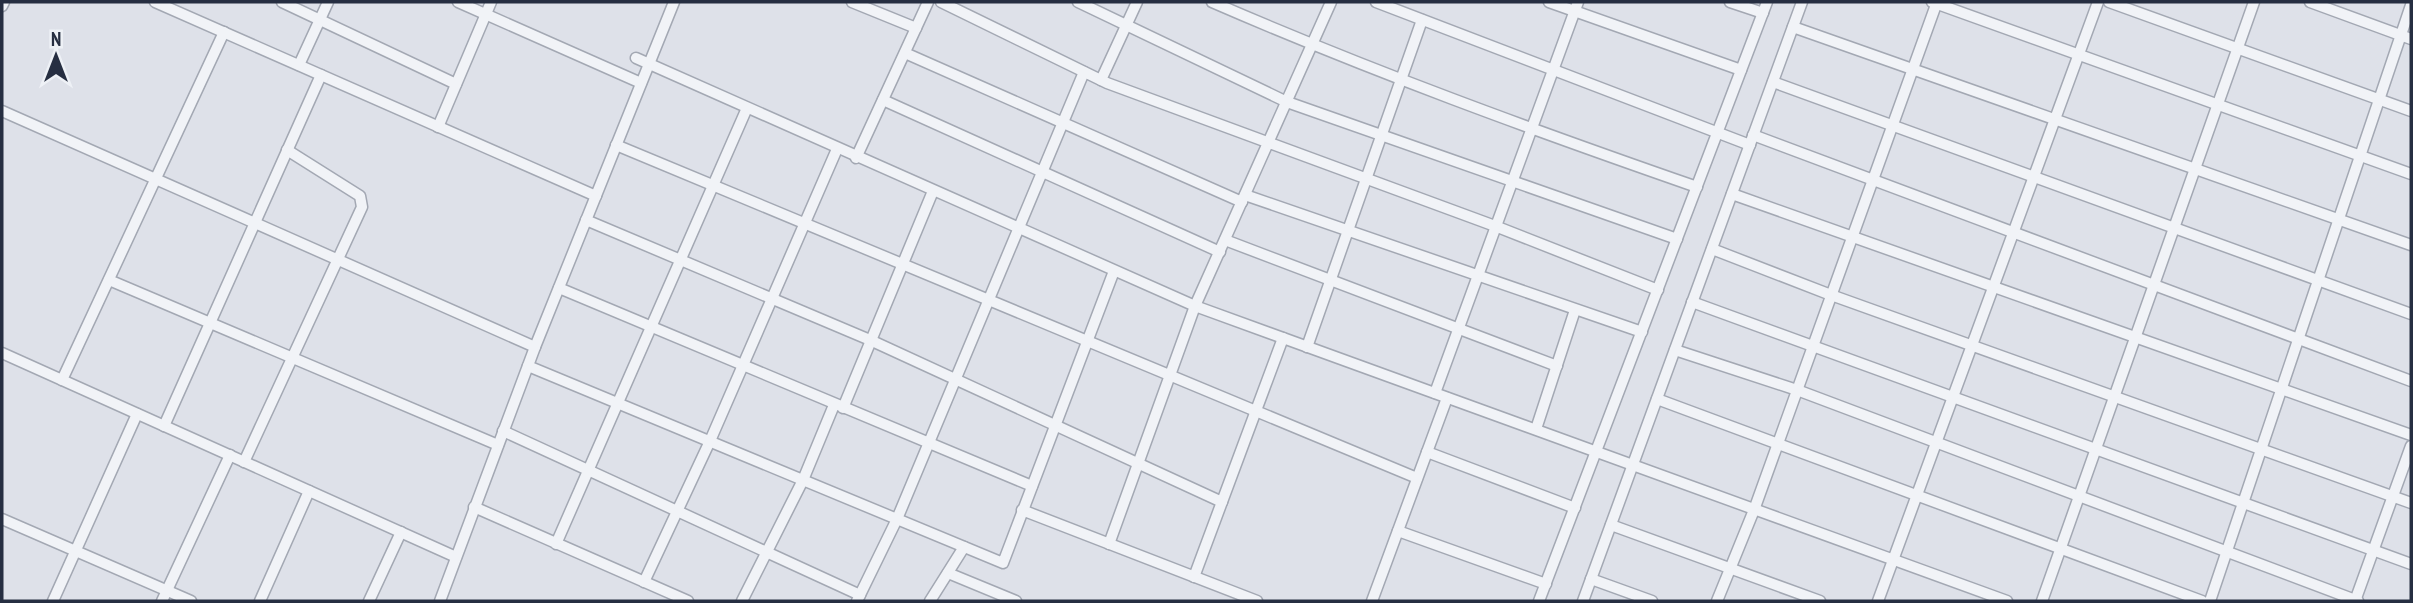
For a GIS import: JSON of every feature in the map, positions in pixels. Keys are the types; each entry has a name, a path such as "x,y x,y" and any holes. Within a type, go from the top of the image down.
{"street":[{"path":"155,2 173,5 224,32 596,196"},
{"path":"282,2 456,84"},
{"path":"299,65 328,2"},
{"path":"458,2 641,83"},
{"path":"438,127 491,2"},
{"path":"440,601 535,346 674,2"},
{"path":"852,2 916,28"},
{"path":"856,158 928,2"},
{"path":"941,2 1101,80 1495,226 1658,290"},
{"path":"1078,2 1287,102 1513,179 1677,239"},
{"path":"1101,80 1137,2"},
{"path":"1212,2 1401,80 1697,187"},
{"path":"1109,544 1195,306 1331,2"},
{"path":"1376,2 1396,5 1422,20 1717,134 1751,140 1872,180 2411,381"},
{"path":"1549,2 1576,6 1741,70"},
{"path":"1730,2 1763,13"},
{"path":"1539,601 1767,2"},
{"path":"1583,601 1802,2"},
{"path":"1717,601 1754,510 1935,2 2411,174"},
{"path":"1878,601 2098,2"},
{"path":"2109,2 2411,111"},
{"path":"2042,601 2254,2"},
{"path":"2310,2 2406,37"},
{"path":"2210,601 2379,99 2406,37 2411,5"},
{"path":"1435,393 1576,6"},
{"path":"1307,347 1422,20"},
{"path":"1793,27 1913,67 2411,246"},
{"path":"62,380 224,32"},
{"path":"905,53 1062,123 1244,198 1642,332"},
{"path":"636,58 856,158 1195,306 2007,601"},
{"path":"503,431 859,598 897,519 1084,72"},
{"path":"164,426 321,75"},
{"path":"1773,82 2411,314"},
{"path":"883,100 1220,252"},
{"path":"556,544 747,108"},
{"path":"2,111 535,346"},
{"path":"616,145 1417,478"},
{"path":"644,582 710,441 837,149"},
{"path":"244,462 339,260 363,202 360,196 287,150"},
{"path":"743,601 870,340 933,191"},
{"path":"1732,194 2411,435"},
{"path":"586,220 870,340 1222,502"},
{"path":"1225,240 1557,366"},
{"path":"1712,249 1831,295 2411,503"},
{"path":"528,366 1003,563 1114,271"},
{"path":"109,280 498,445"},
{"path":"559,288 1032,486"},
{"path":"1692,302 2411,564"},
{"path":"1536,429 1575,310"},
{"path":"1194,577 1283,338"},
{"path":"1675,350 1797,390 2356,601 2411,446"},
{"path":"2,354 456,556"},
{"path":"1372,601 1447,397"},
{"path":"1657,400 2202,601"},
{"path":"52,601 137,414"},
{"path":"1427,452 1575,508"},
{"path":"162,601 230,455"},
{"path":"260,601 309,491"},
{"path":"474,508 688,601"},
{"path":"1022,510 1256,601"},
{"path":"2,519 191,601"},
{"path":"1611,525 1820,601"},
{"path":"1398,531 1546,584"},
{"path":"369,601 401,532"},
{"path":"930,601 964,547"},
{"path":"948,573 1016,601"},
{"path":"1591,579 1652,601"}]}
